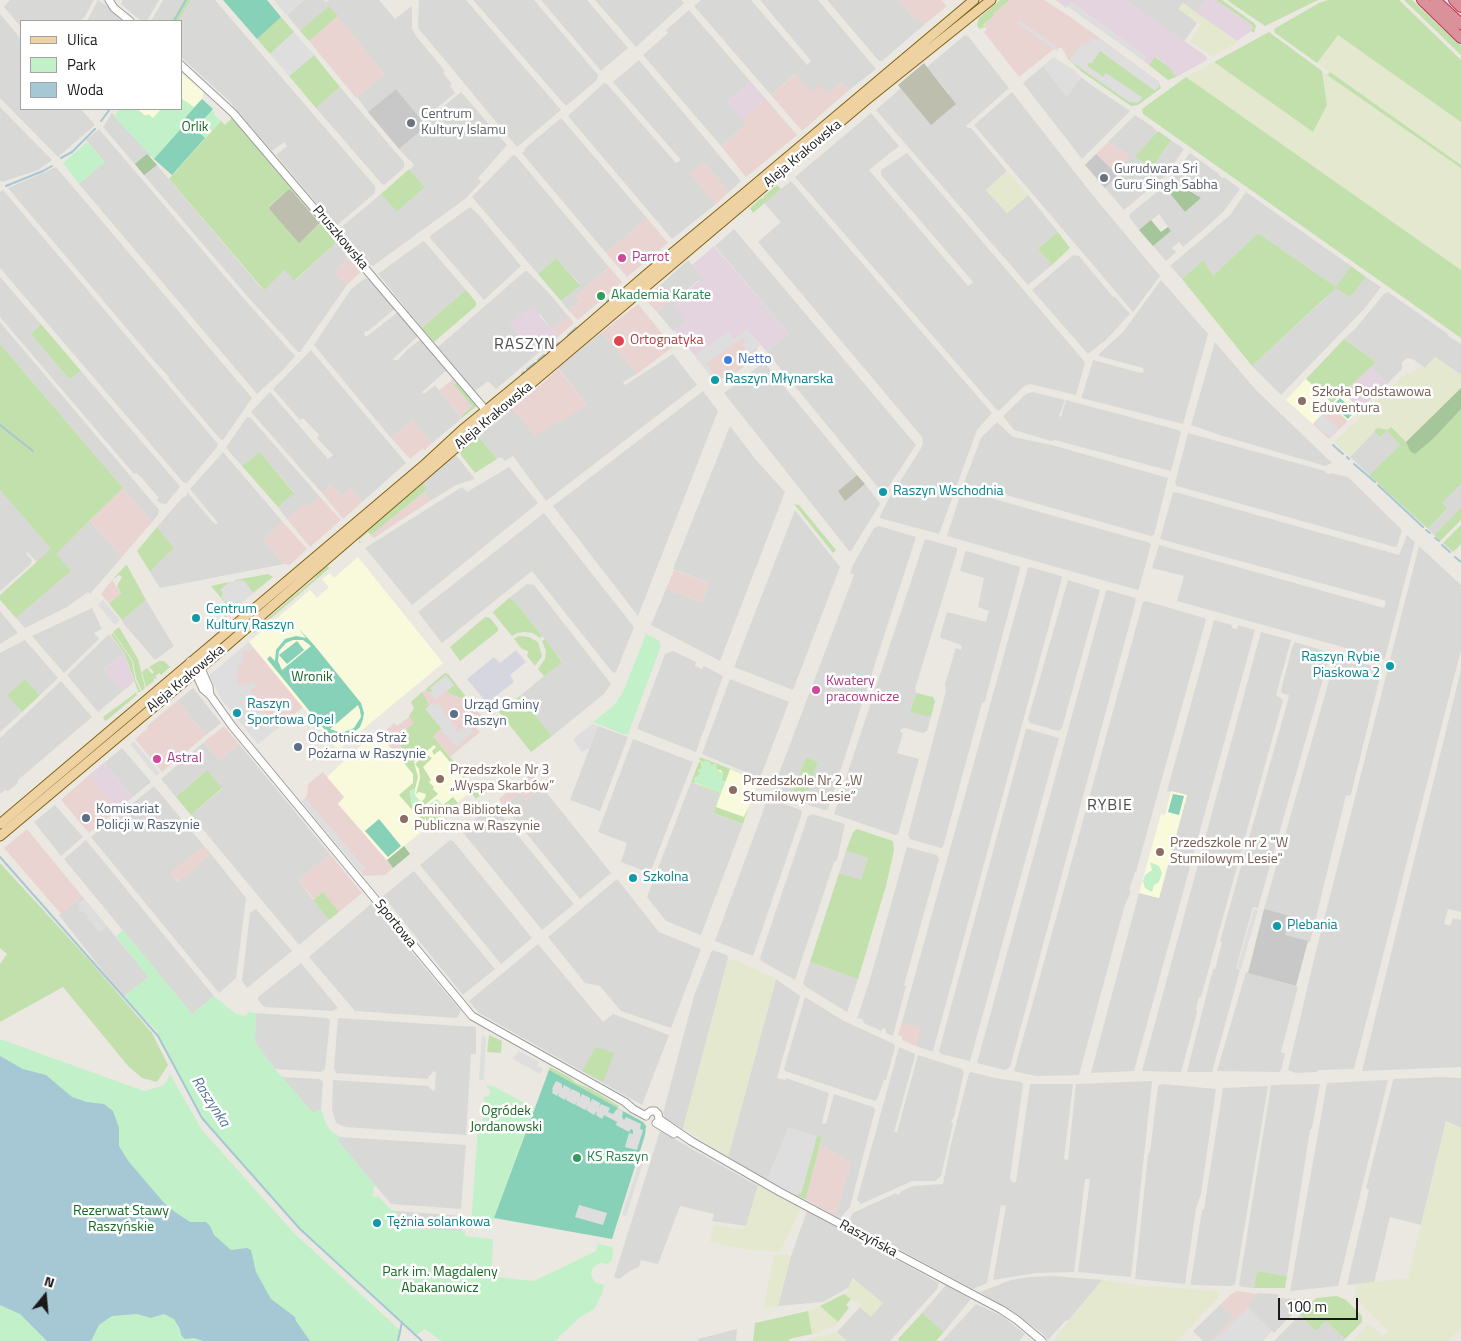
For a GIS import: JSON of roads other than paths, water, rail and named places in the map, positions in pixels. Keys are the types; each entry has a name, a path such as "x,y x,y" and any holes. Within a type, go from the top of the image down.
{"highway":[{"path":"1422,0 1461,38"},
{"path":"1435,0 1461,24"},
{"path":"1454,0 1461,7"}],"main road":[{"name":"Aleja Krakowska","path":"0,836 198,670 489,414 974,0"},
{"name":"Aleja Krakowska","path":"0,824 193,659 872,95 991,0"}],"street":[{"path":"109,0 114,8 129,20"},
{"path":"114,0 119,12"},
{"name":"Pruszkowska","path":"182,66 233,112 489,414"},
{"name":"Sportowa","path":"193,659 203,689 210,695 240,736 472,1016 625,1102 633,1109 647,1114 649,1122 657,1121"},
{"name":"Raszyńska","path":"657,1121 675,1134 691,1141 783,1194 1002,1310 1024,1325 1042,1341"}],"water":[{"name":"Rezerwat Stawy Raszyńskie","path":"0,1056 23,1069 46,1075 72,1097 87,1102 104,1104 113,1111 119,1128 119,1146 129,1162 165,1204 175,1212 190,1222 206,1222 214,1235 231,1250 247,1248 251,1250 256,1272 271,1299 295,1317 310,1341 203,1341 194,1338 185,1339 181,1335 174,1319 164,1314 151,1318 137,1314 112,1316 99,1325 91,1341 47,1341 20,1314 0,1305"}],"waterway":[{"path":"175,20 186,0"},
{"path":"101,121 109,110"},
{"path":"61,158 72,152 95,129"},
{"path":"6,186 52,166"},
{"path":"607,301 620,290"},
{"path":"568,335 576,328"},
{"path":"548,351 559,343"},
{"path":"538,360 544,355"},
{"path":"527,369 535,363"},
{"path":"0,425 33,451"},
{"path":"1333,445 1343,454"},
{"path":"1354,464 1375,482"},
{"path":"1378,485 1423,527"},
{"path":"1426,530 1430,533"},
{"path":"1435,538 1439,541"},
{"path":"1442,545 1450,552"},
{"path":"1455,557 1461,562"},
{"name":"Raszynka","path":"0,857 158,1036 202,1118 300,1229 422,1341"},
{"path":"398,1341 402,1322"}],"place":[{"name":"Centrum Kultury Islamu","path":"411,123"},
{"name":"Gurudwara Sri Guru Singh Sabha","path":"1104,178"},
{"name":"Parrot","path":"622,258"},
{"name":"Akademia Karate","path":"601,296"},
{"name":"Ortognatyka","path":"619,341"},
{"name":"Netto","path":"728,360"},
{"name":"Raszyn Młynarska","path":"715,380"},
{"name":"Szkoła Podstawowa Eduventura","path":"1302,401"},
{"name":"Raszyn Wschodnia","path":"883,492"},
{"name":"Centrum Kultury Raszyn","path":"196,618"},
{"name":"Raszyn Rybie Piaskowa 2","path":"1390,666"},
{"name":"Kwatery pracownicze","path":"816,690"},
{"name":"Raszyn Sportowa Opel","path":"237,713"},
{"name":"Urząd Gminy Raszyn","path":"454,714"},
{"name":"Ochotnicza Straż Pożarna w Raszynie","path":"298,747"},
{"name":"Astral","path":"157,759"},
{"name":"Przedszkole Nr 3 „Wyspa Skarbów”","path":"440,779"},
{"name":"Przedszkole Nr 2 „W Stumilowym Lesie”","path":"733,790"},
{"name":"Komisariat Policji w Raszynie","path":"86,818"},
{"name":"Gminna Biblioteka Publiczna w Raszynie","path":"404,819"},
{"name":"Przedszkole nr 2 \"W Stumilowym Lesie\"","path":"1160,852"},
{"name":"Szkolna","path":"633,878"},
{"name":"Plebania","path":"1277,926"},
{"name":"KS Raszyn","path":"577,1158"},
{"name":"Tężnia solankowa","path":"377,1223"}],"district":[{"name":"RASZYN","path":"525,345"},
{"name":"RYBIE","path":"1110,806"}],"park label":[{"name":"Orlik","path":"195,128"},
{"name":"Wronik","path":"312,678"},
{"name":"Ogródek Jordanowski","path":"506,1120"},
{"name":"Park im. Magdaleny Abakanowicz","path":"440,1282"}]}
